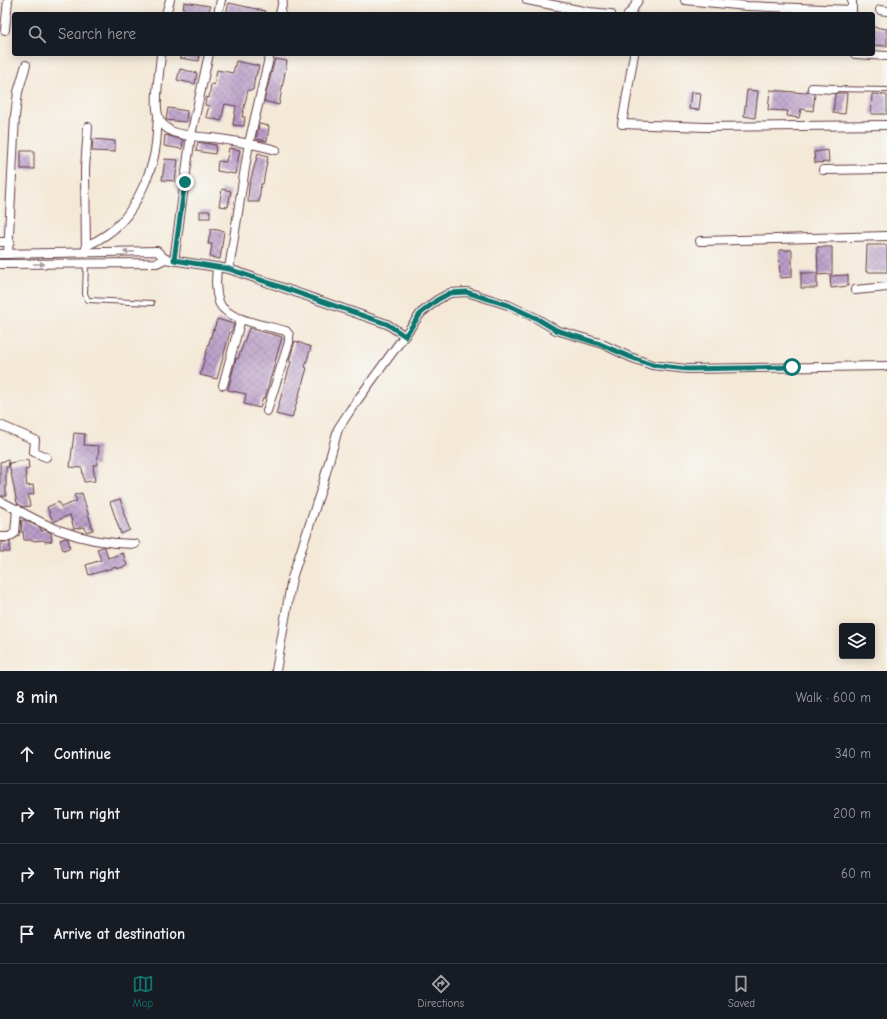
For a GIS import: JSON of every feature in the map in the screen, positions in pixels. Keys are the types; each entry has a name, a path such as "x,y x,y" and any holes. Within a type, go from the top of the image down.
{"street":[{"path":"4,30 8,0"},
{"path":"167,12 170,0"},
{"path":"219,12 222,0"},
{"path":"280,12 283,0"},
{"path":"527,0 589,12"},
{"path":"631,12 638,0"},
{"path":"685,0 747,3 852,12 852,0"},
{"path":"875,55 887,56"},
{"path":"86,249 113,230 126,218 139,196 149,174 154,156 161,56"},
{"path":"170,260 191,135 209,56"},
{"path":"229,269 249,143 270,56"},
{"path":"634,56 622,124 706,127 887,125"},
{"path":"4,254 10,242 15,112 18,92 26,65"},
{"path":"812,88 834,89"},
{"path":"158,115 161,122 172,132 249,143 276,150"},
{"path":"86,263 86,169 88,127"},
{"path":"823,170 887,169"},
{"path":"700,241 887,236"},
{"path":"0,242 10,242"},
{"path":"4,254 86,249 157,251 170,260"},
{"path":"0,264 156,263 170,260 229,269 393,328 403,335"},
{"path":"217,267 216,288 219,303 227,311 241,319 286,330 288,335 289,342 267,411"},
{"path":"855,290 887,287"},
{"path":"276,671 292,578 322,487 338,430 403,335 421,313 437,300 450,293 466,292 508,305 536,318 556,330 600,344 652,365 687,369 887,366"},
{"path":"223,386 241,319"},
{"path":"0,425 35,440 34,452 46,457"},
{"path":"0,501 58,530 114,544 135,544"},
{"path":"0,536 9,537 15,533 17,509"}],"lane":[{"path":"834,89 887,90"},
{"path":"86,263 85,294 88,300 152,303"}],"building":[{"path":"184,2 210,6 209,12 183,12"},
{"path":"229,3 265,11 265,12 227,12"},
{"path":"875,27 887,29 887,46 875,45"},
{"path":"180,56 200,56 199,61 180,58"},
{"path":"275,59 287,61 279,105 264,101"},
{"path":"236,61 259,66 255,76 253,90 248,90 242,117 245,117 244,126 233,125 236,106 225,104 221,121 206,117 209,106 205,105 206,97 209,98 211,84 214,85 217,70 233,73"},
{"path":"180,69 197,73 195,84 177,80"},
{"path":"747,90 758,91 755,118 744,116"},
{"path":"770,90 806,93 806,91 815,94 813,111 801,109 799,118 787,116 788,111 768,110"},
{"path":"691,92 701,93 699,110 689,109"},
{"path":"847,93 845,114 833,113 835,94"},
{"path":"872,94 887,95 887,114 871,114"},
{"path":"168,108 187,111 186,122 166,120"},
{"path":"259,124 269,126 267,141 256,139"},
{"path":"165,135 183,140 182,149 164,146"},
{"path":"93,139 115,141 115,152 92,151"},
{"path":"198,142 216,145 215,154 196,151"},
{"path":"229,148 240,150 235,174 217,171 218,161 226,162"},
{"path":"828,150 829,162 815,163 814,152"},
{"path":"21,151 34,151 34,169 21,169"},
{"path":"258,153 268,156 263,184 261,184 259,202 248,202 249,186"},
{"path":"165,159 178,160 175,181 162,180"},
{"path":"222,189 231,191 228,207 219,206"},
{"path":"200,211 210,211 210,218 200,218"},
{"path":"211,229 224,231 220,259 210,257 212,244 208,244"},
{"path":"867,245 887,245 887,272 866,272"},
{"path":"817,247 832,247 832,274 818,275"},
{"path":"779,250 792,250 792,277 780,278"},
{"path":"801,273 817,273 817,288 801,288"},
{"path":"848,275 848,286 831,288 830,276"},
{"path":"217,319 234,324 230,332 217,379 200,375"},
{"path":"249,328 282,337 265,398 263,398 260,408 244,404 246,394 228,390 236,358 238,359"},
{"path":"295,341 311,347 305,367 307,368 292,418 276,414 291,362 289,361"},
{"path":"74,433 85,434 84,445 99,446 97,465 93,465 95,481 84,482 82,468 70,467"},
{"path":"8,460 9,467 6,467 6,496 0,496 0,462"},
{"path":"28,460 29,469 25,470 27,486 33,485 34,494 28,495 30,506 23,507 17,503 9,463"},
{"path":"82,493 93,530 86,532 85,527 74,529 70,515 53,522 47,507 59,502 61,507 77,501 74,495"},
{"path":"120,499 130,530 121,534 110,502"},
{"path":"22,520 41,528 41,531 45,530 51,533 52,541 45,542 44,540 24,540 23,532 21,532"},
{"path":"66,538 68,539 70,548 63,550 60,540"},
{"path":"2,542 10,542 10,552 0,552 0,545 2,545"},
{"path":"105,547 108,558 123,553 127,566 116,569 116,567 89,575 86,565 101,560 97,549"}],"route":[{"path":"185,182 174,260 229,269 387,324 405,336 421,313 437,300 450,293 466,292 508,305 536,318 556,330 600,344 652,365 687,369 792,367"}]}
